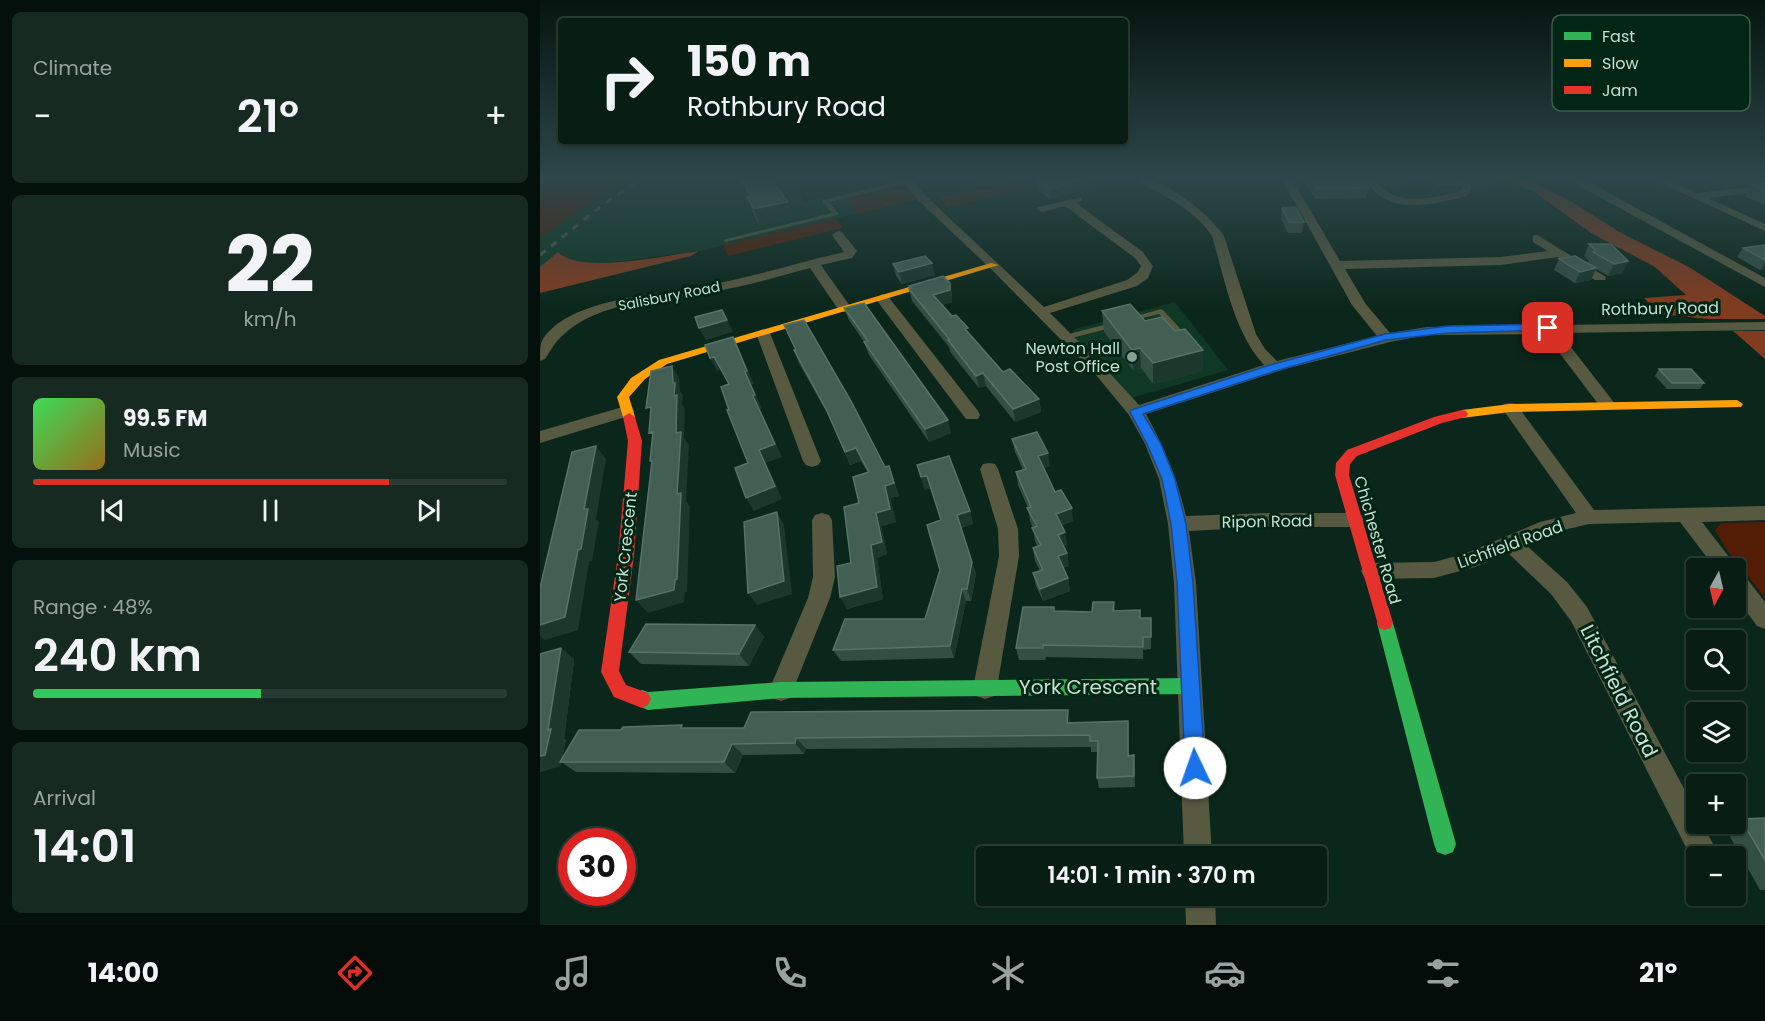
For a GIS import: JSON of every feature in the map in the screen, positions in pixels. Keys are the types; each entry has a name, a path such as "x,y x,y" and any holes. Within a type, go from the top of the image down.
{"street":[{"path":"950,222 1068,337 1136,412 1154,444 1168,479 1179,524 1185,583 1198,846"},
{"path":"1041,312 1132,283 1143,275 1147,266 1140,255 1101,222"},
{"path":"1209,222 1218,236 1249,334 1259,351 1275,368"},
{"path":"1312,222 1359,305 1385,337"},
{"path":"1653,222 1765,283"},
{"name":"Salisbury Road","path":"540,356 554,334 567,324 596,311 654,296 717,288 848,255 851,251 838,235"},
{"path":"1537,239 1600,277"},
{"path":"1336,265 1501,261 1560,253"},
{"path":"813,263 844,309"},
{"name":"York Crescent","path":"994,265 663,362 644,371 629,385 623,397 635,441 626,555 610,672 620,691 648,701 781,690 1191,686"},
{"path":"882,298 972,415"},
{"name":"Rothbury Road","path":"1136,412 1275,368 1385,337 1458,329 1765,326"},
{"path":"1548,328 1608,405"},
{"path":"763,333 812,462"},
{"name":"Chichester Road","path":"1445,844 1371,571 1342,475 1344,463 1352,453 1438,420 1473,412 1510,408 1608,405 1737,404"},
{"path":"1510,408 1589,517"},
{"path":"540,437 626,411"},
{"path":"985,688 1009,556 1008,529 989,469"},
{"name":"Lichfield Road","path":"1371,571 1434,570 1468,561 1546,527 1589,517 1765,513"},
{"path":"1685,514 1718,558"},
{"path":"781,690 822,588 824,577 822,520"},
{"name":"Ripon Road","path":"1179,524 1268,520 1355,520"},
{"name":"Litchfield Road","path":"1511,543 1559,588 1579,614 1700,846"},
{"path":"1746,594 1765,619"},
{"path":"1200,906 1201,925"}],"lane":[{"path":"726,240 801,222"},
{"path":"1068,337 1161,311 1189,343"}],"shaded area":[{"path":"540,222 562,222 540,237"},
{"path":"562,222 820,222 699,251 598,264 564,259 558,252 540,267 540,237"},
{"path":"821,222 838,222 843,228 728,256 723,245"},
{"path":"1576,222 1604,222 1689,267 1765,316 1765,319 1708,319 1660,314 1644,298 1686,295 1655,267 1591,233"},
{"path":"699,251 691,256 540,293 540,267 558,252 569,259 604,263"},
{"path":"1175,302 1228,370 1125,400 1068,337 1075,329"},
{"path":"1733,331 1765,331 1765,359"},
{"path":"1765,522 1765,598 1746,574 1746,558 1733,558 1715,530 1721,523"}],"building":[{"path":"1589,244 1611,244 1628,261 1614,264 1593,252 1596,251"},
{"path":"1765,245 1765,260 1743,248"},
{"path":"925,256 932,263 899,272 893,264"},
{"path":"1575,256 1596,268 1580,272 1559,259"},
{"path":"943,276 950,283 950,290 933,295 952,316 956,315 968,328 965,329 1003,372 1010,369 1039,399 1013,409 983,373 976,376 909,289 912,288 909,286"},
{"path":"864,303 948,420 925,429 864,342 868,341 844,308"},
{"path":"1130,304 1145,321 1162,317 1175,331 1185,329 1203,350 1153,363 1140,348 1132,350 1102,311"},
{"path":"722,310 727,320 699,328 695,317"},
{"path":"804,320 851,401 885,467 889,466 894,483 885,486 890,509 876,513 882,542 871,545 877,587 840,597 837,566 851,563 844,507 859,503 853,477 869,472 856,448 845,452 826,409 794,350 796,350 784,325"},
{"path":"733,337 747,371 745,372 755,395 753,396 775,444 759,450 775,486 746,498 735,468 748,463 727,410 729,410 721,387 729,384 714,357 710,358 705,345"},
{"path":"672,366 673,383 675,383 674,396 677,395 676,433 681,432 677,494 681,493 677,579 674,590 636,600 652,461 650,461 653,432 649,433 651,407 646,408 651,371"},
{"path":"1659,369 1691,369 1704,383 1672,383"},
{"path":"1037,432 1048,453 1038,456 1055,492 1061,490 1072,508 1056,514 1065,532 1058,535 1067,553 1058,556 1068,578 1040,589 1033,573 1043,570 1033,548 1041,545 1032,528 1037,526 1027,508 1031,507 1016,472 1026,469 1012,439"},
{"path":"596,446 584,509 588,509 581,549 578,550 565,617 540,625 540,588 572,452"},
{"path":"949,456 970,511 957,515 972,562 967,589 962,589 950,646 833,650 845,619 925,619 940,570 927,525 941,520 927,476 921,477 917,465"},
{"path":"777,512 784,581 748,593 744,522"},
{"path":"1093,602 1114,602 1113,611 1140,610 1140,618 1151,618 1151,637 1143,637 1143,647 1043,645 1043,648 1016,648 1023,607 1054,607 1054,611 1092,612"},
{"path":"646,624 755,625 739,654 629,652"},
{"path":"561,648 548,730 551,729 545,755 540,756 540,654"},
{"path":"1068,710 1067,723 1128,721 1128,756 1134,755 1134,776 1097,778 1098,741 1090,741 1090,735 796,738 795,743 732,744 724,762 560,762 579,730 621,730 623,727 682,725 681,728 744,728 751,712"},
{"path":"1765,818 1765,860 1746,828 1746,819"}],"railway":[{"path":"540,255 581,222"}],"traffic: fast":[{"path":"1385,623 1445,844"},
{"path":"642,699 648,701 781,690 1191,686"}],"traffic: slow":[{"path":"629,417 623,397 640,376 663,362 994,265"},
{"path":"1462,414 1510,408 1737,404"}],"traffic: jam":[{"path":"1385,623 1342,475 1343,463 1352,453 1438,420 1462,414"},
{"path":"629,417 635,441 626,555 610,672 620,691 642,699"}],"place":[{"name":"Newton Hall Post Office","path":"1132,357"}],"route":[{"path":"1195,768 1185,583 1179,524 1168,479 1154,444 1136,412 1275,368 1385,337 1426,331 1548,328"}]}
